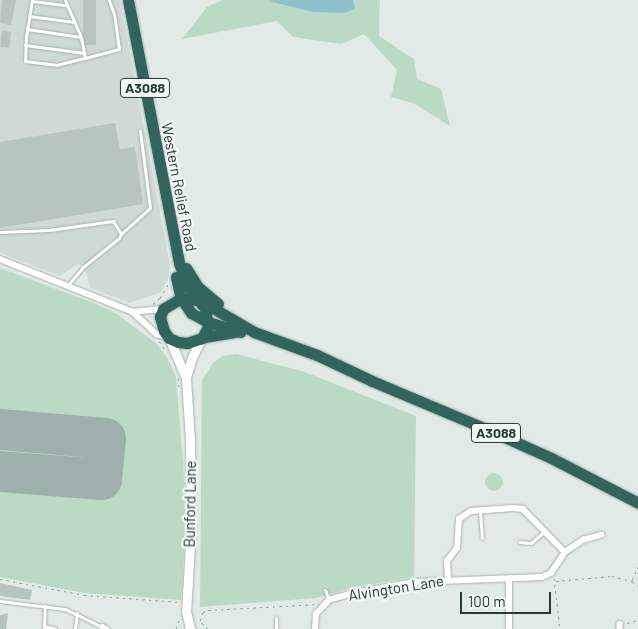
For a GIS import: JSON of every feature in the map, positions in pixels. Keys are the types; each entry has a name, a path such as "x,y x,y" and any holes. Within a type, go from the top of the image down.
{"highway":[{"name":"Western Relief Road","path":"128,0 179,263 187,285 200,301 208,322"},
{"path":"176,247 183,255 190,276 203,292 231,313 261,328 272,338"},
{"name":"Western Relief Road","path":"164,308 176,277 179,263"},
{"name":"A3088","path":"176,277 181,298 191,313 208,322 240,332"},
{"path":"200,301 181,298 164,308 160,317 161,325 169,338 187,343 203,338 208,322"},
{"name":"A3088","path":"200,301 254,332 318,354 372,381 500,435 551,458 638,503"},
{"name":"A3088","path":"203,338 240,332 254,332"}],"street":[{"path":"0,259 133,312 158,334 169,338"},
{"path":"133,312 164,308"},
{"name":"Bunford Lane","path":"169,338 186,378"},
{"name":"Bunford Lane","path":"190,629 186,611 191,528 191,470 186,378 192,357 203,338"},
{"path":"448,580 447,561 457,548 459,519 463,514 480,510 523,509 565,552"},
{"path":"551,574 565,552 583,540 601,535"},
{"name":"Alvington Lane","path":"323,605 330,600 353,593 397,586 448,580 542,577 551,574"},
{"path":"509,579 509,629"},
{"path":"315,629 316,614 323,605"}],"lane":[{"path":"67,5 32,0 25,45 25,61 56,65 118,49 114,14 109,0"},
{"path":"65,0 81,37 85,58"},
{"path":"29,16 74,22"},
{"path":"27,29 81,37"},
{"path":"25,45 84,53"},
{"path":"68,285 83,267 150,208 140,132"},
{"path":"0,232 49,230 113,221 121,234"},
{"path":"480,510 482,538"},
{"path":"519,542 531,543 545,531"},
{"path":"325,590 330,600"},
{"path":"0,601 45,606 76,613 105,628"},
{"path":"45,606 44,627 56,629"},
{"path":"75,629 76,613"},
{"path":"276,618 276,629"}],"path":[{"path":"632,581 638,567"},
{"path":"551,574 556,581 560,629"},
{"path":"556,581 612,576 632,581 638,586"},
{"path":"0,579 84,595 182,602"},
{"path":"208,629 200,621 203,612 208,610 316,603 323,605"},
{"path":"620,626 638,620"}],"shaded area":[{"path":"0,0 120,0 170,265 168,279 161,292 130,303 90,288 86,272 79,263 60,276 0,253"}],"green space":[{"path":"222,0 380,0 379,36 414,59 417,79 441,89 450,126 413,103 391,97 397,70 364,34 341,44 293,37 277,21 182,39 207,7"},
{"path":"0,268 94,303 117,314 157,344 168,359 176,377 186,513 181,600 84,593 0,577"},
{"path":"236,354 302,371 416,416 414,577 355,587 317,598 200,607 202,380 213,363 222,356"},
{"path":"490,473 498,473 503,478 501,489 490,491 485,486 485,478"}],"water":[{"path":"353,0 355,9 344,13 313,12 269,1"}],"building":[{"path":"2,0 16,0 11,25 0,23"},
{"path":"83,0 96,0 96,45 83,45"},
{"path":"2,31 11,32 9,48 0,47"},
{"path":"115,123 120,149 135,147 143,204 0,228 0,142"},
{"path":"0,583 32,590 30,600 0,596"},
{"path":"8,613 6,629 0,629 0,615"}],"runway":[{"path":"0,429 105,438 101,479 0,471"}]}
